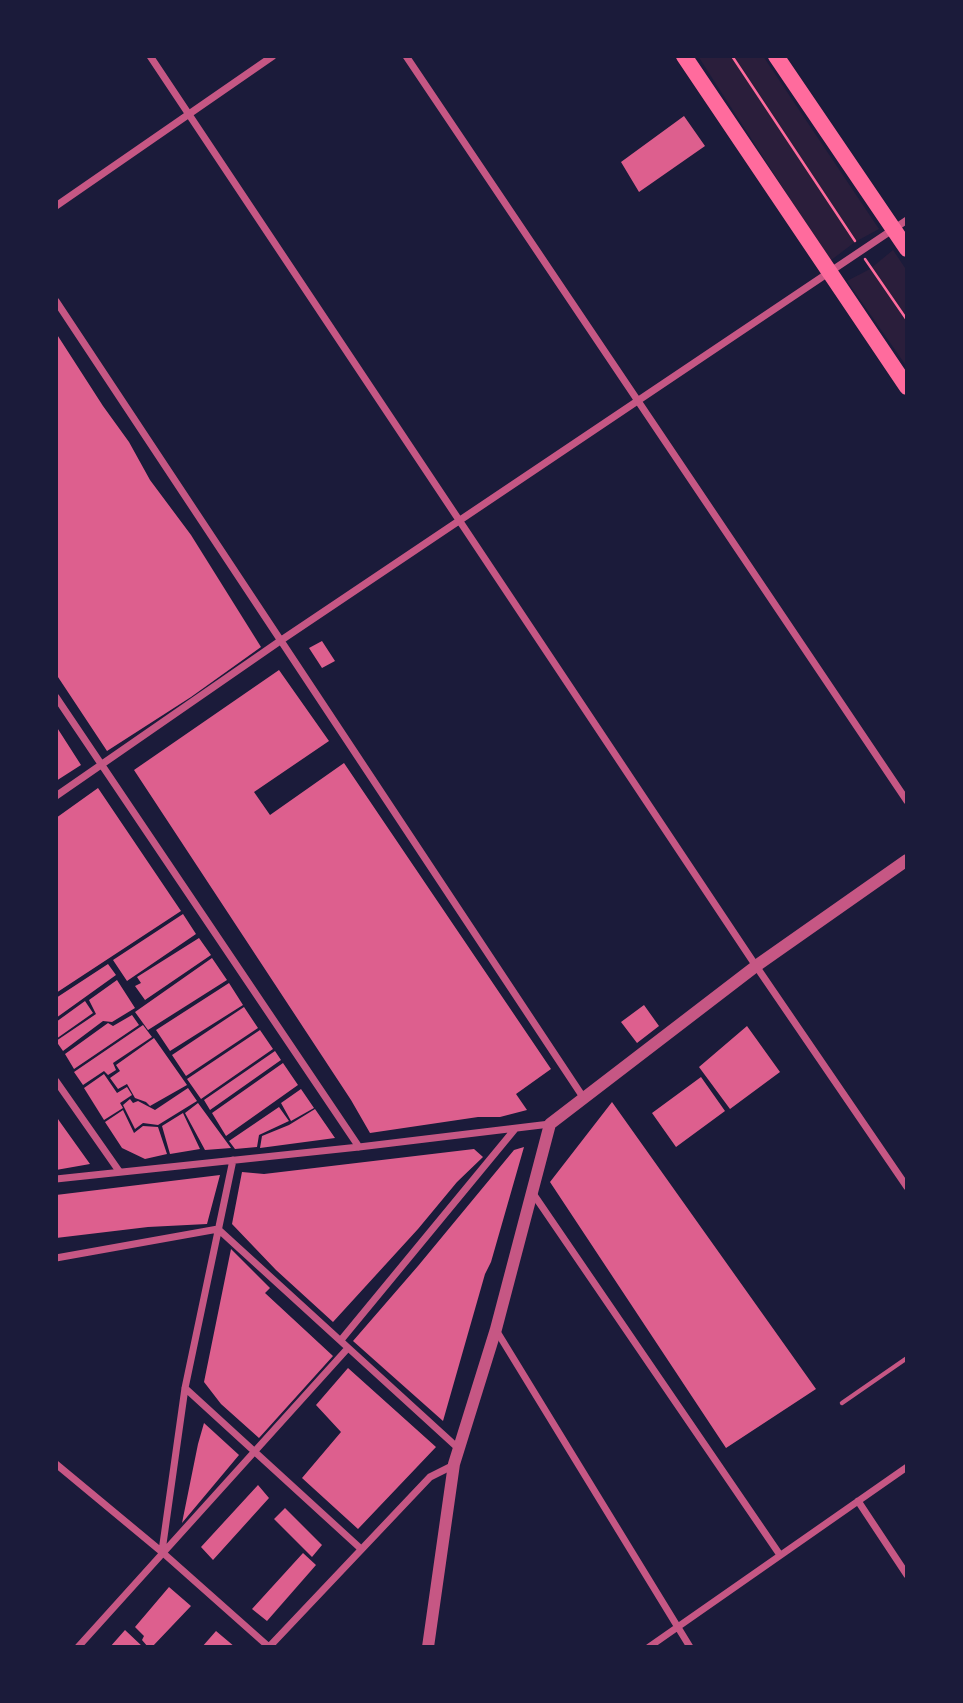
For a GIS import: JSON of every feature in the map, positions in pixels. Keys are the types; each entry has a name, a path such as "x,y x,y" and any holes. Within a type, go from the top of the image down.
{"main road":[{"path":"684,56 907,387"},
{"path":"776,56 900,224 907,249"}],"street":[{"path":"150,56 756,966 907,1187"},
{"path":"56,206 273,56"},
{"path":"406,56 907,801"},
{"path":"56,796 900,224"},
{"path":"56,302 583,1097"},
{"path":"56,697 359,1147"},
{"path":"56,1179 550,1124 756,966 907,860"},
{"path":"56,1081 119,1171"},
{"path":"431,1644 454,1464 496,1329 550,1124"},
{"path":"341,1340 515,1129"},
{"path":"162,1552 185,1388 233,1160"},
{"path":"531,1191 780,1555"},
{"path":"218,1229 459,1449"},
{"path":"56,1258 218,1229"},
{"path":"496,1329 690,1647"},
{"path":"78,1647 348,1348"},
{"path":"185,1388 360,1548"},
{"path":"56,1464 162,1552 269,1647 430,1477 454,1464"},
{"path":"649,1647 907,1466"},
{"path":"858,1501 907,1575"}],"lane":[{"path":"842,1402 907,1358"}],"path":[{"path":"732,56 869,267 907,320"}],"shaded area":[{"path":"698,56 763,56 879,229 855,242 830,261"},
{"path":"893,250 907,271 907,367 847,281 870,269"}],"building":[{"path":"684,116 705,146 639,192 621,162"},
{"path":"56,333 129,442 150,480 191,535 261,647 191,697 107,751 56,674"},
{"path":"322,641 335,661 322,668 309,648"},
{"path":"279,670 329,741 254,792 270,815 344,763 551,1069 516,1094 527,1110 500,1117 478,1117 370,1133 134,770"},
{"path":"56,726 81,765 56,781"},
{"path":"98,788 181,911 56,993 56,818"},
{"path":"183,914 196,934 127,981 113,960"},
{"path":"199,938 211,955 145,1000 135,986 141,983 137,977"},
{"path":"212,958 227,980 148,1030 135,1012"},
{"path":"108,964 116,975 56,1018 56,998"},
{"path":"117,980 135,1008 112,1022 103,1021 63,1051 56,1041 96,1014 89,1000"},
{"path":"229,983 243,1005 170,1051 156,1030"},
{"path":"85,1001 93,1013 56,1039 56,1022"},
{"path":"644,1005 659,1026 637,1043 621,1022"},
{"path":"244,1007 258,1028 186,1076 172,1055"},
{"path":"132,1015 139,1025 74,1069 65,1054 108,1023 113,1026"},
{"path":"143,1025 152,1037 113,1063 116,1070 108,1075 104,1071 83,1085 74,1072"},
{"path":"747,1026 780,1072 730,1109 699,1067"},
{"path":"260,1030 273,1049 201,1099 187,1079"},
{"path":"154,1038 187,1085 150,1106 135,1098 127,1084 118,1089 110,1078 120,1071 116,1065"},
{"path":"275,1051 281,1060 210,1110 204,1100"},
{"path":"283,1063 298,1085 226,1136 212,1113"},
{"path":"104,1074 117,1093 127,1087 132,1095 120,1103 123,1108 104,1120 84,1088"},
{"path":"701,1077 725,1111 676,1147 652,1113"},
{"path":"188,1088 197,1101 158,1125 143,1123 135,1129 123,1105 130,1099 133,1103 138,1101 155,1110"},
{"path":"301,1089 314,1108 291,1121 281,1103"},
{"path":"612,1102 816,1389 726,1448 550,1182"},
{"path":"198,1103 231,1148 205,1150 185,1113"},
{"path":"279,1107 289,1121 259,1135 257,1147 235,1149 229,1141"},
{"path":"315,1109 335,1138 260,1148 262,1136 289,1125"},
{"path":"123,1110 134,1133 143,1126 158,1127 167,1154 145,1159 122,1148 105,1122"},
{"path":"183,1113 200,1149 170,1154 162,1126"},
{"path":"56,1116 60,1122 90,1164 56,1170"},
{"path":"524,1147 443,1421 353,1341 514,1150"},
{"path":"474,1149 483,1157 457,1182 333,1322 276,1270 232,1224 242,1172 264,1174"},
{"path":"220,1175 207,1224 148,1227 56,1238 56,1195"},
{"path":"231,1249 270,1288 265,1293 333,1356 259,1438 221,1404 204,1382"},
{"path":"348,1368 436,1447 358,1529 302,1478 341,1432 316,1405"},
{"path":"204,1423 239,1455 182,1523 198,1444"},
{"path":"258,1485 269,1498 213,1560 201,1547"},
{"path":"285,1508 322,1545 312,1557 274,1519"},
{"path":"303,1553 316,1565 267,1621 252,1609"},
{"path":"169,1587 191,1606 152,1647 148,1647 142,1640 144,1636 135,1627"},
{"path":"125,1630 143,1647 110,1647"},
{"path":"216,1631 235,1647 202,1647"}]}
